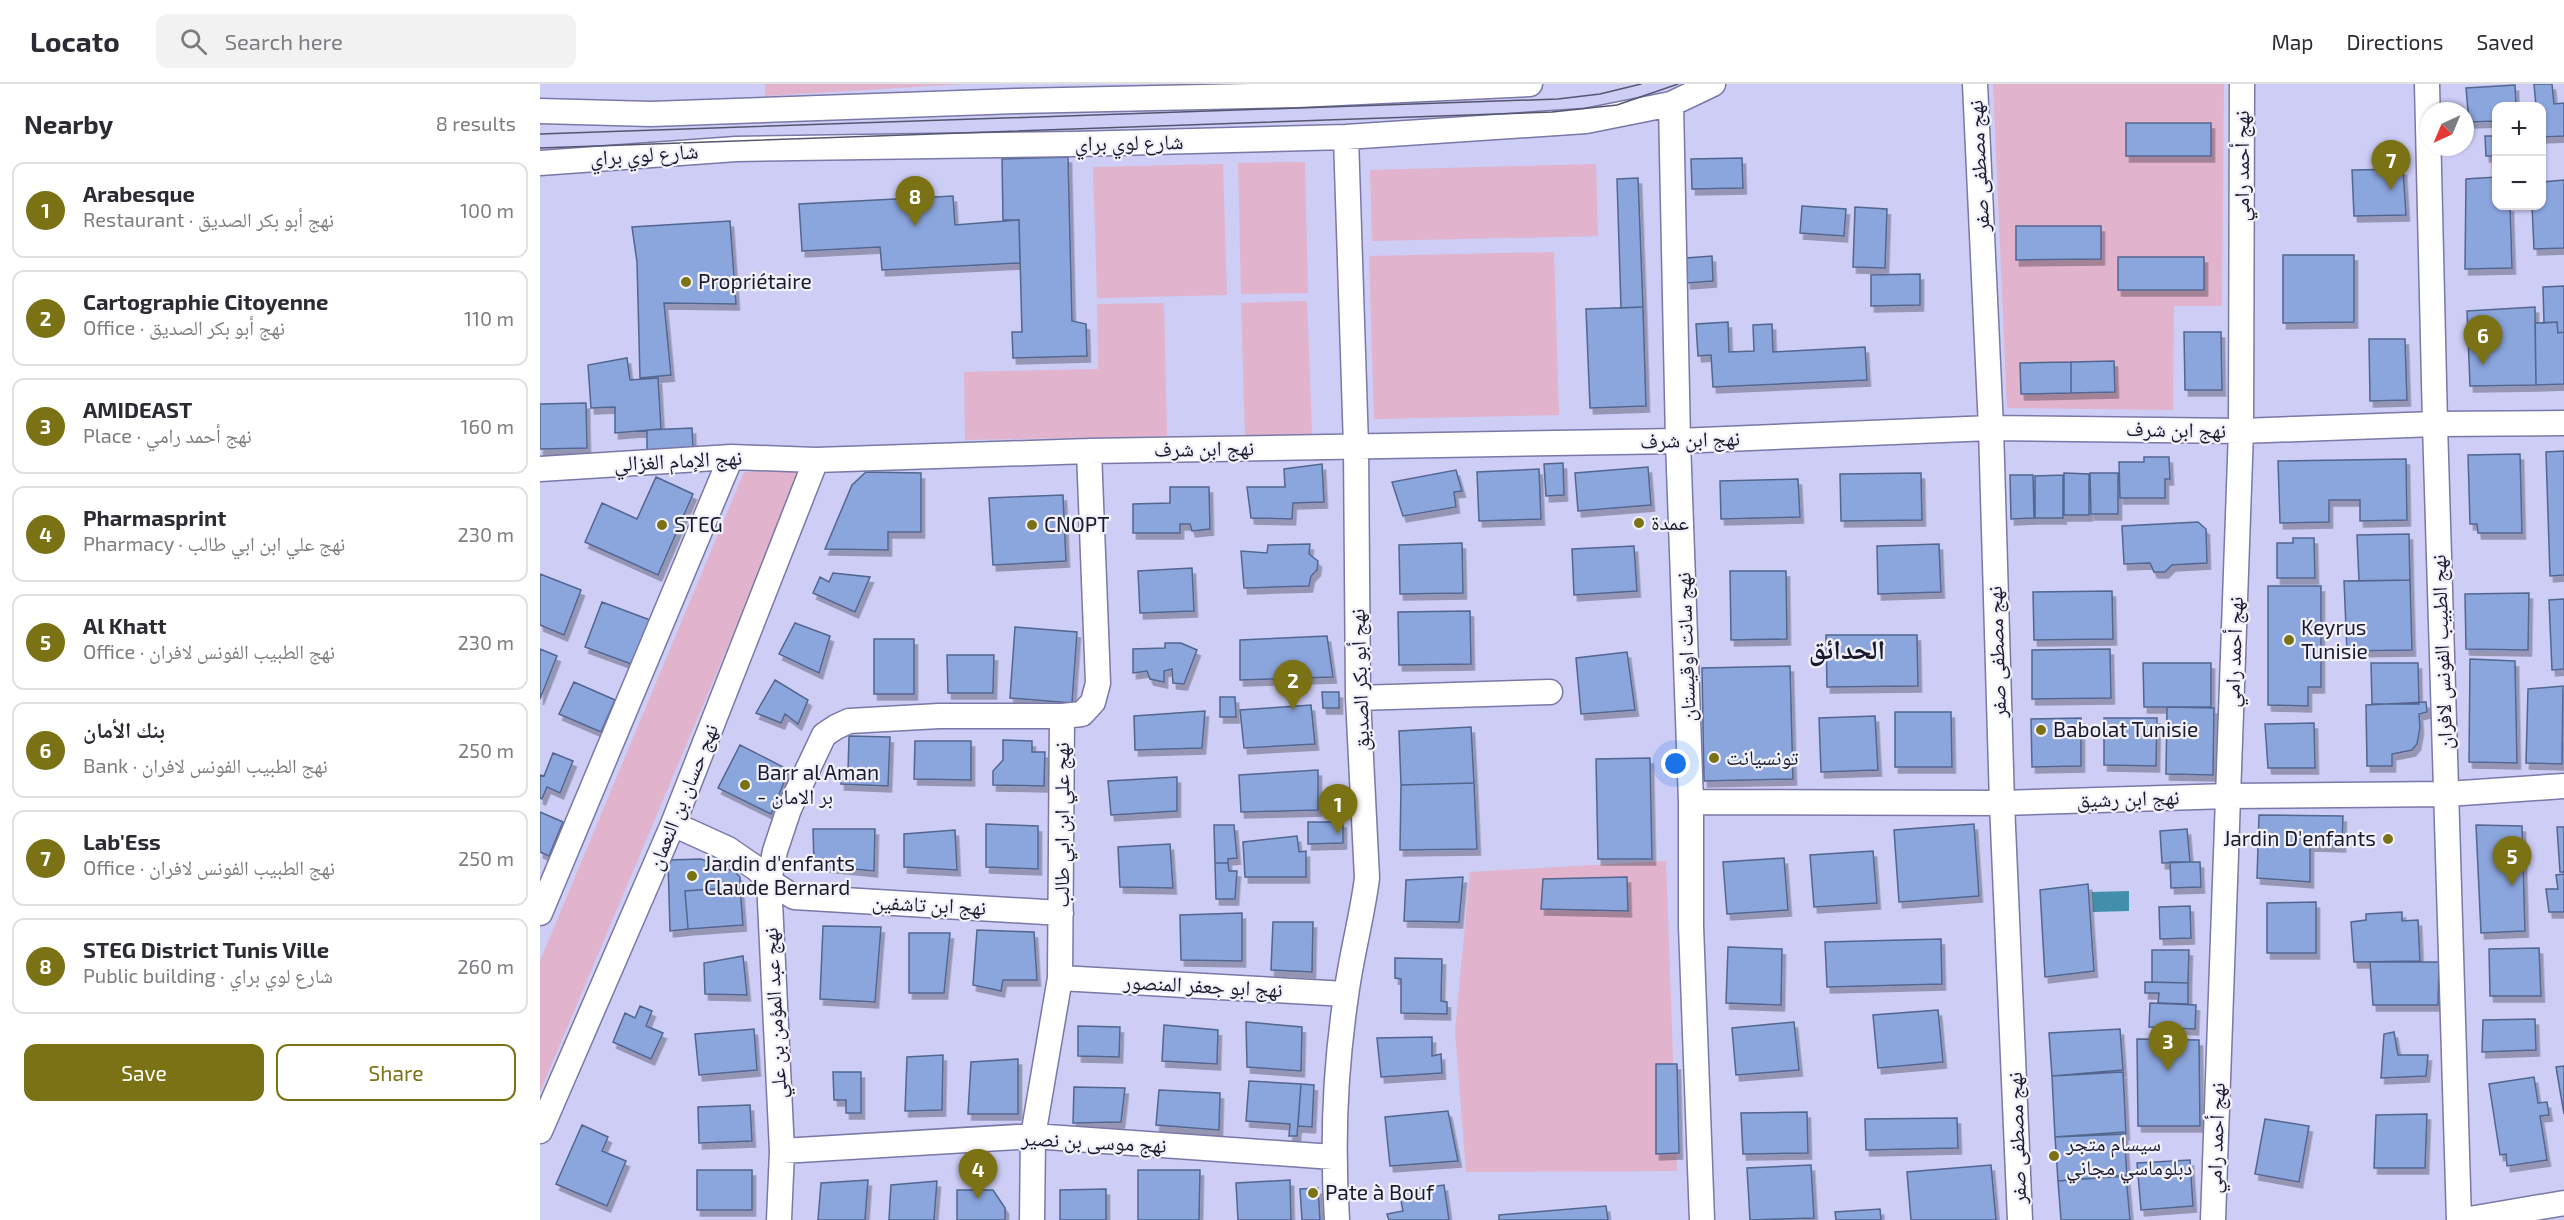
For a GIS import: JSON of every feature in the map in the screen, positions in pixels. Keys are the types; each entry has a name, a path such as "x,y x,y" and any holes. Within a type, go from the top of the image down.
{"street":[{"name":"شارع لوي براي","path":"540,111 651,114 1017,92 1297,90 1530,84"},
{"name":"شارع لوي براي","path":"540,163 736,149 1346,137 1586,121 1671,107 1713,84"},
{"name":"نهج مصطفى صفر","path":"1975,84 1991,428 2002,803 2020,1220"},
{"name":"نهج أحمد رامي","path":"2213,1220 2241,431 2242,84"},
{"name":"نهج الطبيب الفونس لافران","path":"2427,84 2459,1220"},
{"name":"نهج سانت اوقيستان","path":"1671,107 1678,441 1691,802 1691,926 1701,1220"},
{"name":"نهج أبو بكر الصديق","path":"1337,1220 1333,1157 1337,1077 1346,994 1364,908 1367,878 1358,698 1356,447 1346,137"},
{"name":"نهج ابن شرف","path":"816,460 1089,451 1678,441 1991,428 2241,431 2435,424 2564,423"},
{"name":"نهج علي ابن ابي طالب","path":"1032,1220 1033,1136 1060,978 1062,716 1082,714 1093,702 1098,683 1089,451"},
{"path":"540,913 730,457"},
{"name":"نهج الإمام الغزالي","path":"540,469 730,457 816,460"},
{"name":"نهج حسان بن النعمان","path":"540,1131 673,824 816,460"},
{"path":"1358,698 1550,692"},
{"name":"نهج عبد المؤمن بن علي","path":"779,1220 782,1151 769,881 775,850 789,809 824,735 849,721 928,717 1062,716"},
{"name":"نهج ابن رشيق","path":"1691,802 2002,803 2229,796 2446,794 2564,786"},
{"name":"نهج ابن تاشفين","path":"673,824 728,849 794,897 1061,913"},
{"name":"نهج ابو جعفر المنصور","path":"1060,978 1346,994"},
{"name":"نهج موسى بن نصير","path":"782,1151 1033,1136 1333,1157"},
{"path":"2464,1220 2564,1203"}],"shaded area":[{"path":"765,84 965,84 765,96"},
{"path":"1993,84 2224,84 2222,306 2174,306 2173,410 2007,408"},
{"path":"1305,162 1308,293 1241,294 1238,163"},
{"path":"1223,164 1227,295 1097,298 1093,167"},
{"path":"1596,164 1598,236 1372,241 1370,170"},
{"path":"1554,252 1559,415 1374,419 1369,256"},
{"path":"1307,301 1312,434 1245,436 1241,303"},
{"path":"1164,303 1167,436 965,440 964,372 1098,369 1097,304"},
{"path":"802,470 540,1092 540,961 744,472"},
{"path":"1666,861 1677,1171 1466,1172 1455,1031 1470,872"}],"water":[{"path":"2129,891 2129,911 2093,912 2092,892"}],"building":[{"path":"2534,84 2552,84 2554,104 2564,103 2564,136 2546,137 2546,102 2536,102"},
{"path":"2515,85 2516,102 2492,102 2492,121 2474,122 2474,102 2467,102 2466,88"},
{"path":"2126,123 2211,123 2211,156 2126,156"},
{"path":"2485,136 2492,136 2492,156 2486,156"},
{"path":"1068,157 1072,321 1086,324 1087,356 1013,358 1012,332 1022,332 1019,220 1003,220 1002,159"},
{"path":"1742,158 1743,188 1692,189 1691,159"},
{"path":"2403,169 2406,215 2354,216 2352,170"},
{"path":"2492,177 2492,210 2510,210 2512,268 2465,269 2466,179"},
{"path":"1638,178 1643,307 1621,308 1617,179"},
{"path":"2564,180 2564,248 2534,249 2532,210 2546,210 2546,182"},
{"path":"953,196 955,225 1019,220 1020,263 882,270 880,247 802,251 799,204"},
{"path":"1802,206 1846,209 1844,236 1800,233"},
{"path":"1855,207 1887,209 1885,268 1853,267"},
{"name":"Propriétaire","path":"730,221 736,304 664,303 671,375 640,378 637,262 632,227"},
{"path":"2016,226 2101,226 2101,259 2016,260"},
{"path":"2283,255 2354,255 2354,322 2283,323"},
{"path":"1712,256 1713,281 1687,283 1686,258"},
{"path":"2118,257 2204,257 2204,290 2118,290"},
{"path":"1920,274 1920,305 1871,306 1871,275"},
{"path":"2564,286 2564,332 2558,333 2557,322 2544,323 2543,287"},
{"path":"1643,307 1646,406 1590,408 1586,309"},
{"path":"2535,307 2536,385 2470,386 2467,311"},
{"path":"1728,322 1729,352 1754,351 1753,325 1772,324 1773,352 1865,347 1867,380 1713,387 1711,355 1698,356 1696,324"},
{"path":"2557,322 2558,333 2564,332 2564,384 2536,385 2535,323"},
{"path":"2184,332 2221,332 2222,390 2185,390"},
{"path":"2369,339 2405,339 2407,400 2370,401"},
{"path":"627,358 630,380 658,378 661,429 615,433 615,407 591,408 588,365"},
{"path":"2114,361 2115,392 2071,393 2071,362"},
{"path":"2071,362 2071,393 2021,394 2020,363"},
{"path":"586,403 587,448 540,449 540,404"},
{"path":"692,428 693,448 647,450 647,430"},
{"path":"2564,451 2564,575 2550,576 2546,452"},
{"path":"2520,454 2522,533 2478,533 2477,524 2470,524 2468,455"},
{"path":"2144,457 2169,457 2170,479 2165,479 2165,498 2120,498 2119,462 2144,462"},
{"path":"2406,459 2407,520 2360,521 2360,500 2329,500 2329,522 2280,523 2278,461"},
{"path":"1563,463 1564,495 1546,496 1544,464"},
{"path":"1322,464 1324,502 1293,503 1292,519 1251,518 1247,487 1285,487 1284,469"},
{"path":"1648,467 1651,505 1578,511 1575,473"},
{"path":"1539,469 1541,519 1479,521 1477,472"},
{"path":"1456,470 1462,491 1454,492 1456,507 1403,516 1392,482"},
{"path":"866,472 921,473 921,532 888,532 888,550 825,549 852,485"},
{"path":"1921,473 1922,520 1841,521 1840,474"},
{"path":"2064,473 2089,474 2089,515 2064,515"},
{"path":"2090,473 2118,473 2118,514 2091,514"},
{"path":"2010,475 2033,475 2034,518 2011,519"},
{"path":"2063,475 2063,518 2035,518 2035,476"},
{"path":"656,477 693,494 658,575 585,542 602,503 637,519"},
{"path":"1798,479 1800,517 1721,519 1720,481"},
{"path":"1170,487 1209,487 1210,529 1192,531 1190,524 1180,524 1180,533 1133,533 1133,504 1170,503"},
{"path":"1063,495 1066,561 993,565 989,498"},
{"path":"2198,522 2206,529 2207,563 2172,565 2165,572 2154,572 2150,563 2124,564 2122,526"},
{"path":"2409,534 2410,580 2359,581 2357,535"},
{"path":"2293,538 2314,538 2315,578 2277,578 2277,543 2293,543"},
{"path":"1462,543 1463,593 1400,594 1399,545"},
{"path":"1310,544 1309,554 1318,561 1317,570 1311,576 1309,586 1244,588 1241,551 1267,553 1268,545"},
{"path":"1939,544 1941,592 1878,594 1877,546"},
{"path":"1634,546 1637,591 1574,595 1572,549"},
{"path":"1192,568 1194,611 1140,613 1138,571"},
{"path":"1730,571 1786,571 1787,639 1731,640"},
{"path":"833,573 870,577 855,612 813,593 820,577 829,582"},
{"path":"540,574 581,590 564,635 540,625"},
{"path":"2410,580 2412,650 2347,651 2344,581"},
{"path":"2268,586 2321,586 2321,687 2308,687 2308,706 2268,705"},
{"path":"2112,591 2113,639 2034,640 2033,592"},
{"path":"2529,593 2528,650 2466,649 2465,594"},
{"path":"2564,599 2564,669 2552,670 2549,600"},
{"path":"602,602 650,620 634,665 585,647"},
{"path":"1470,611 1471,664 1399,665 1398,612"},
{"path":"795,623 830,636 819,673 779,654"},
{"path":"1015,627 1077,632 1072,703 1010,698"},
{"path":"1826,635 1917,635 1918,686 1827,687"},
{"path":"1327,636 1333,677 1240,680 1240,640"},
{"path":"874,639 914,639 914,694 874,694"},
{"path":"1165,643 1181,643 1197,650 1184,684 1173,683 1172,669 1164,671 1164,682 1150,679 1147,671 1133,673 1133,649 1165,648"},
{"path":"540,649 557,656 540,699"},
{"path":"2110,649 2111,698 2032,699 2032,650"},
{"path":"1627,652 1635,710 1581,714 1576,658"},
{"path":"947,655 994,655 993,693 948,693"},
{"path":"2470,659 2515,661 2517,763 2469,762"},
{"path":"2143,663 2211,663 2211,707 2144,707"},
{"path":"2371,663 2418,663 2419,704 2372,704"},
{"path":"1790,666 1793,779 1704,781 1702,668"},
{"path":"775,680 808,700 798,724 785,714 781,723 756,713"},
{"path":"574,682 615,700 601,732 559,714"},
{"path":"2563,686 2562,764 2526,763 2528,689"},
{"path":"1322,692 1339,692 1339,708 1323,708"},
{"path":"1220,697 1235,697 1236,717 1220,717"},
{"path":"2426,702 2427,712 2419,714 2420,728 2417,744 2412,750 2392,754 2392,766 2367,766 2366,705"},
{"path":"1311,705 1315,744 1244,748 1240,710"},
{"path":"2167,707 2214,708 2213,775 2166,774"},
{"path":"1205,711 1202,748 1135,750 1134,716"},
{"path":"1895,712 1951,712 1952,767 1895,767"},
{"path":"1875,716 1878,770 1821,772 1819,718"},
{"path":"2081,718 2081,766 2032,767 2031,719"},
{"path":"2104,718 2157,718 2156,766 2104,765"},
{"path":"2314,723 2315,768 2268,768 2265,724"},
{"path":"1471,727 1474,783 1401,785 1399,731"},
{"path":"849,736 890,737 888,786 841,784 841,772 848,772"},
{"path":"1003,740 1032,741 1032,752 1045,752 1044,786 993,785 993,771 1003,760"},
{"path":"915,741 971,741 971,780 914,779"},
{"path":"740,745 789,770 771,814 718,788"},
{"path":"553,753 573,761 560,793 547,787 542,799 540,798 540,775 544,776"},
{"path":"1650,758 1652,859 1598,859 1596,759"},
{"path":"1318,770 1318,810 1241,812 1239,775"},
{"path":"1177,777 1177,811 1111,815 1108,781"},
{"path":"1474,783 1477,849 1400,850 1401,785"},
{"path":"540,812 563,822 549,856 540,852"},
{"path":"2259,815 2343,816 2342,846 2310,845 2310,882 2257,878"},
{"path":"1308,822 1343,822 1343,843 1308,844"},
{"path":"986,824 1038,826 1038,869 986,867"},
{"path":"1974,824 1979,896 1899,902 1894,830"},
{"path":"1214,825 1234,825 1237,858 1228,859 1228,863 1215,863"},
{"path":"2476,825 2522,826 2525,931 2481,933"},
{"path":"2557,827 2564,827 2564,872 2560,872"},
{"path":"813,829 875,829 874,871 814,865"},
{"path":"2187,829 2190,862 2162,863 2160,831"},
{"path":"955,830 957,870 904,867 904,834"},
{"path":"1297,836 1299,852 1306,851 1306,877 1245,877 1243,842"},
{"path":"1170,844 1173,888 1120,887 1118,847"},
{"path":"1873,851 1877,903 1814,907 1810,855"},
{"path":"1784,858 1788,910 1727,914 1723,862"},
{"path":"701,859 735,872 740,877 740,887 685,891 688,929 670,931 668,860"},
{"path":"2170,862 2200,862 2201,887 2171,888"},
{"path":"1215,863 1228,863 1229,871 1237,871 1235,899 1216,899"},
{"path":"2564,874 2564,912 2549,912 2546,889 2558,889 2556,875"},
{"path":"1463,877 1459,922 1404,921 1406,880"},
{"path":"1627,877 1628,911 1541,909 1543,879"},
{"path":"2088,884 2094,971 2045,977 2040,890"},
{"path":"740,887 743,925 688,929 685,891"},
{"path":"2316,902 2316,953 2267,953 2267,903"},
{"path":"2190,906 2191,938 2160,939 2159,907"},
{"path":"2402,912 2402,921 2418,920 2420,961 2354,962 2351,922 2366,920 2366,914"},
{"path":"1242,913 1242,961 1181,960 1180,915"},
{"path":"1273,922 1313,922 1312,972 1271,970"},
{"path":"823,926 881,927 875,1002 820,999"},
{"path":"977,930 1034,932 1037,980 1003,980 1001,991 973,985"},
{"path":"909,933 950,933 944,993 909,993"},
{"path":"1941,939 1942,984 1827,987 1825,942"},
{"path":"1728,947 1782,949 1781,1005 1726,1003"},
{"path":"2539,948 2541,996 2490,996 2489,949"},
{"path":"2152,950 2189,950 2188,983 2152,982"},
{"path":"743,956 747,995 705,994 704,963"},
{"path":"1395,958 1442,959 1441,1001 1447,1002 1447,1014 1401,1013 1401,979 1395,978"},
{"path":"2370,962 2439,962 2438,1005 2373,1005"},
{"path":"2145,982 2188,983 2188,1004 2158,1003 2159,993 2145,993"},
{"path":"2150,1003 2196,1005 2195,1029 2149,1027"},
{"path":"640,1006 652,1011 646,1026 663,1033 651,1059 613,1042 625,1013 635,1018"},
{"path":"1938,1010 1943,1062 1878,1068 1873,1015"},
{"path":"2535,1019 2536,1050 2482,1052 2483,1020"},
{"path":"1246,1022 1302,1027 1301,1071 1247,1067"},
{"path":"1794,1022 1799,1070 1736,1075 1732,1028"},
{"path":"1164,1025 1218,1030 1217,1064 1162,1061"},
{"path":"1078,1026 1120,1027 1119,1057 1078,1056"},
{"path":"754,1029 757,1070 699,1075 695,1034"},
{"path":"2120,1029 2123,1070 2052,1076 2049,1033"},
{"path":"2394,1032 2398,1055 2428,1055 2426,1076 2381,1078 2384,1034"},
{"path":"1432,1037 1432,1056 1441,1054 1442,1073 1381,1077 1377,1038"},
{"path":"2137,1039 2199,1040 2200,1126 2138,1126"},
{"path":"943,1055 942,1110 905,1111 907,1057"},
{"path":"1018,1059 1018,1114 968,1114 971,1062"},
{"path":"1656,1064 1677,1064 1679,1153 1656,1154"},
{"path":"2564,1066 2564,1114 2556,1067"},
{"path":"833,1072 861,1072 861,1113 846,1113 846,1100 834,1100"},
{"path":"2123,1072 2126,1134 2055,1137 2052,1076"},
{"path":"2534,1077 2538,1103 2547,1102 2549,1115 2540,1116 2547,1160 2507,1166 2506,1154 2500,1155 2489,1084"},
{"path":"1249,1081 1301,1084 1297,1136 1289,1136 1290,1124 1246,1121"},
{"path":"1301,1084 1314,1085 1312,1127 1298,1126"},
{"path":"1074,1087 1125,1088 1121,1122 1073,1123"},
{"path":"1159,1090 1220,1093 1219,1130 1156,1125"},
{"path":"750,1105 752,1141 699,1143 698,1107"},
{"path":"1448,1111 1458,1161 1390,1166 1385,1117"},
{"path":"1807,1112 1808,1153 1743,1154 1741,1113"},
{"path":"2427,1114 2425,1168 2374,1168 2376,1115"},
{"path":"1957,1118 1958,1148 1866,1150 1865,1119"},
{"path":"2265,1119 2309,1126 2299,1182 2255,1174"},
{"path":"582,1125 608,1137 602,1151 626,1161 607,1206 556,1184"},
{"path":"2124,1132 2127,1176 2058,1181 2055,1137"},
{"path":"2190,1160 2193,1206 2141,1210 2137,1163"},
{"path":"1811,1165 1814,1218 1750,1220 1747,1168"},
{"path":"1991,1165 1996,1220 1911,1220 1907,1172"},
{"path":"697,1170 752,1170 752,1210 697,1210"},
{"path":"1138,1170 1200,1170 1199,1220 1138,1220"},
{"path":"2126,1175 2130,1220 2061,1220 2058,1181"},
{"path":"868,1180 865,1220 818,1220 821,1183"},
{"path":"1290,1180 1291,1220 1238,1220 1236,1183"},
{"path":"937,1181 934,1220 889,1220 891,1185"},
{"path":"1444,1185 1449,1220 1389,1220 1387,1214 1403,1211 1399,1191"},
{"path":"1318,1188 1320,1220 1302,1220 1300,1189"},
{"path":"1106,1189 1106,1220 1060,1220 1060,1190"},
{"path":"957,1190 993,1190 1005,1208 1005,1220 957,1220"},
{"path":"1606,1206 1608,1220 1499,1220 1499,1215"},
{"path":"1880,1209 1881,1220 1836,1220 1835,1212"}],"tram line":[{"path":"540,134 1558,99 1600,94 1641,84"},
{"path":"540,148 1552,112 1617,105 1678,84"}],"place":[{"name":"Lab'Ess","path":"2391,190"},
{"name":"STEG District Tunis Ville","path":"915,226"},
{"name":"Propriétaire","path":"686,282"},
{"name":"بنك الأمان","path":"2483,365"},
{"name":"عمدة","path":"1639,523"},
{"name":"STEG","path":"662,525"},
{"name":"CNOPT","path":"1032,525"},
{"name":"Keyrus Tunisie","path":"2289,640"},
{"name":"Cartographie Citoyenne","path":"1293,710"},
{"name":"Babolat Tunisie","path":"2041,730"},
{"name":"تونسيانت","path":"1714,758"},
{"name":"Barr al Aman - بر الامان","path":"745,785"},
{"name":"Arabesque","path":"1338,834"},
{"name":"Jardin D'enfants","path":"2388,839"},
{"name":"Jardin d'enfants Claude Bernard","path":"692,876"},
{"name":"Al Khatt","path":"2512,886"},
{"name":"AMIDEAST","path":"2168,1071"},
{"name":"سيسام متجر دبلوماسي مجاني","path":"2054,1156"},
{"name":"Pate à Bouf","path":"1313,1193"},
{"name":"Pharmasprint","path":"978,1199"}],"district":[{"name":"الحدائق","path":"1847,650"}]}
